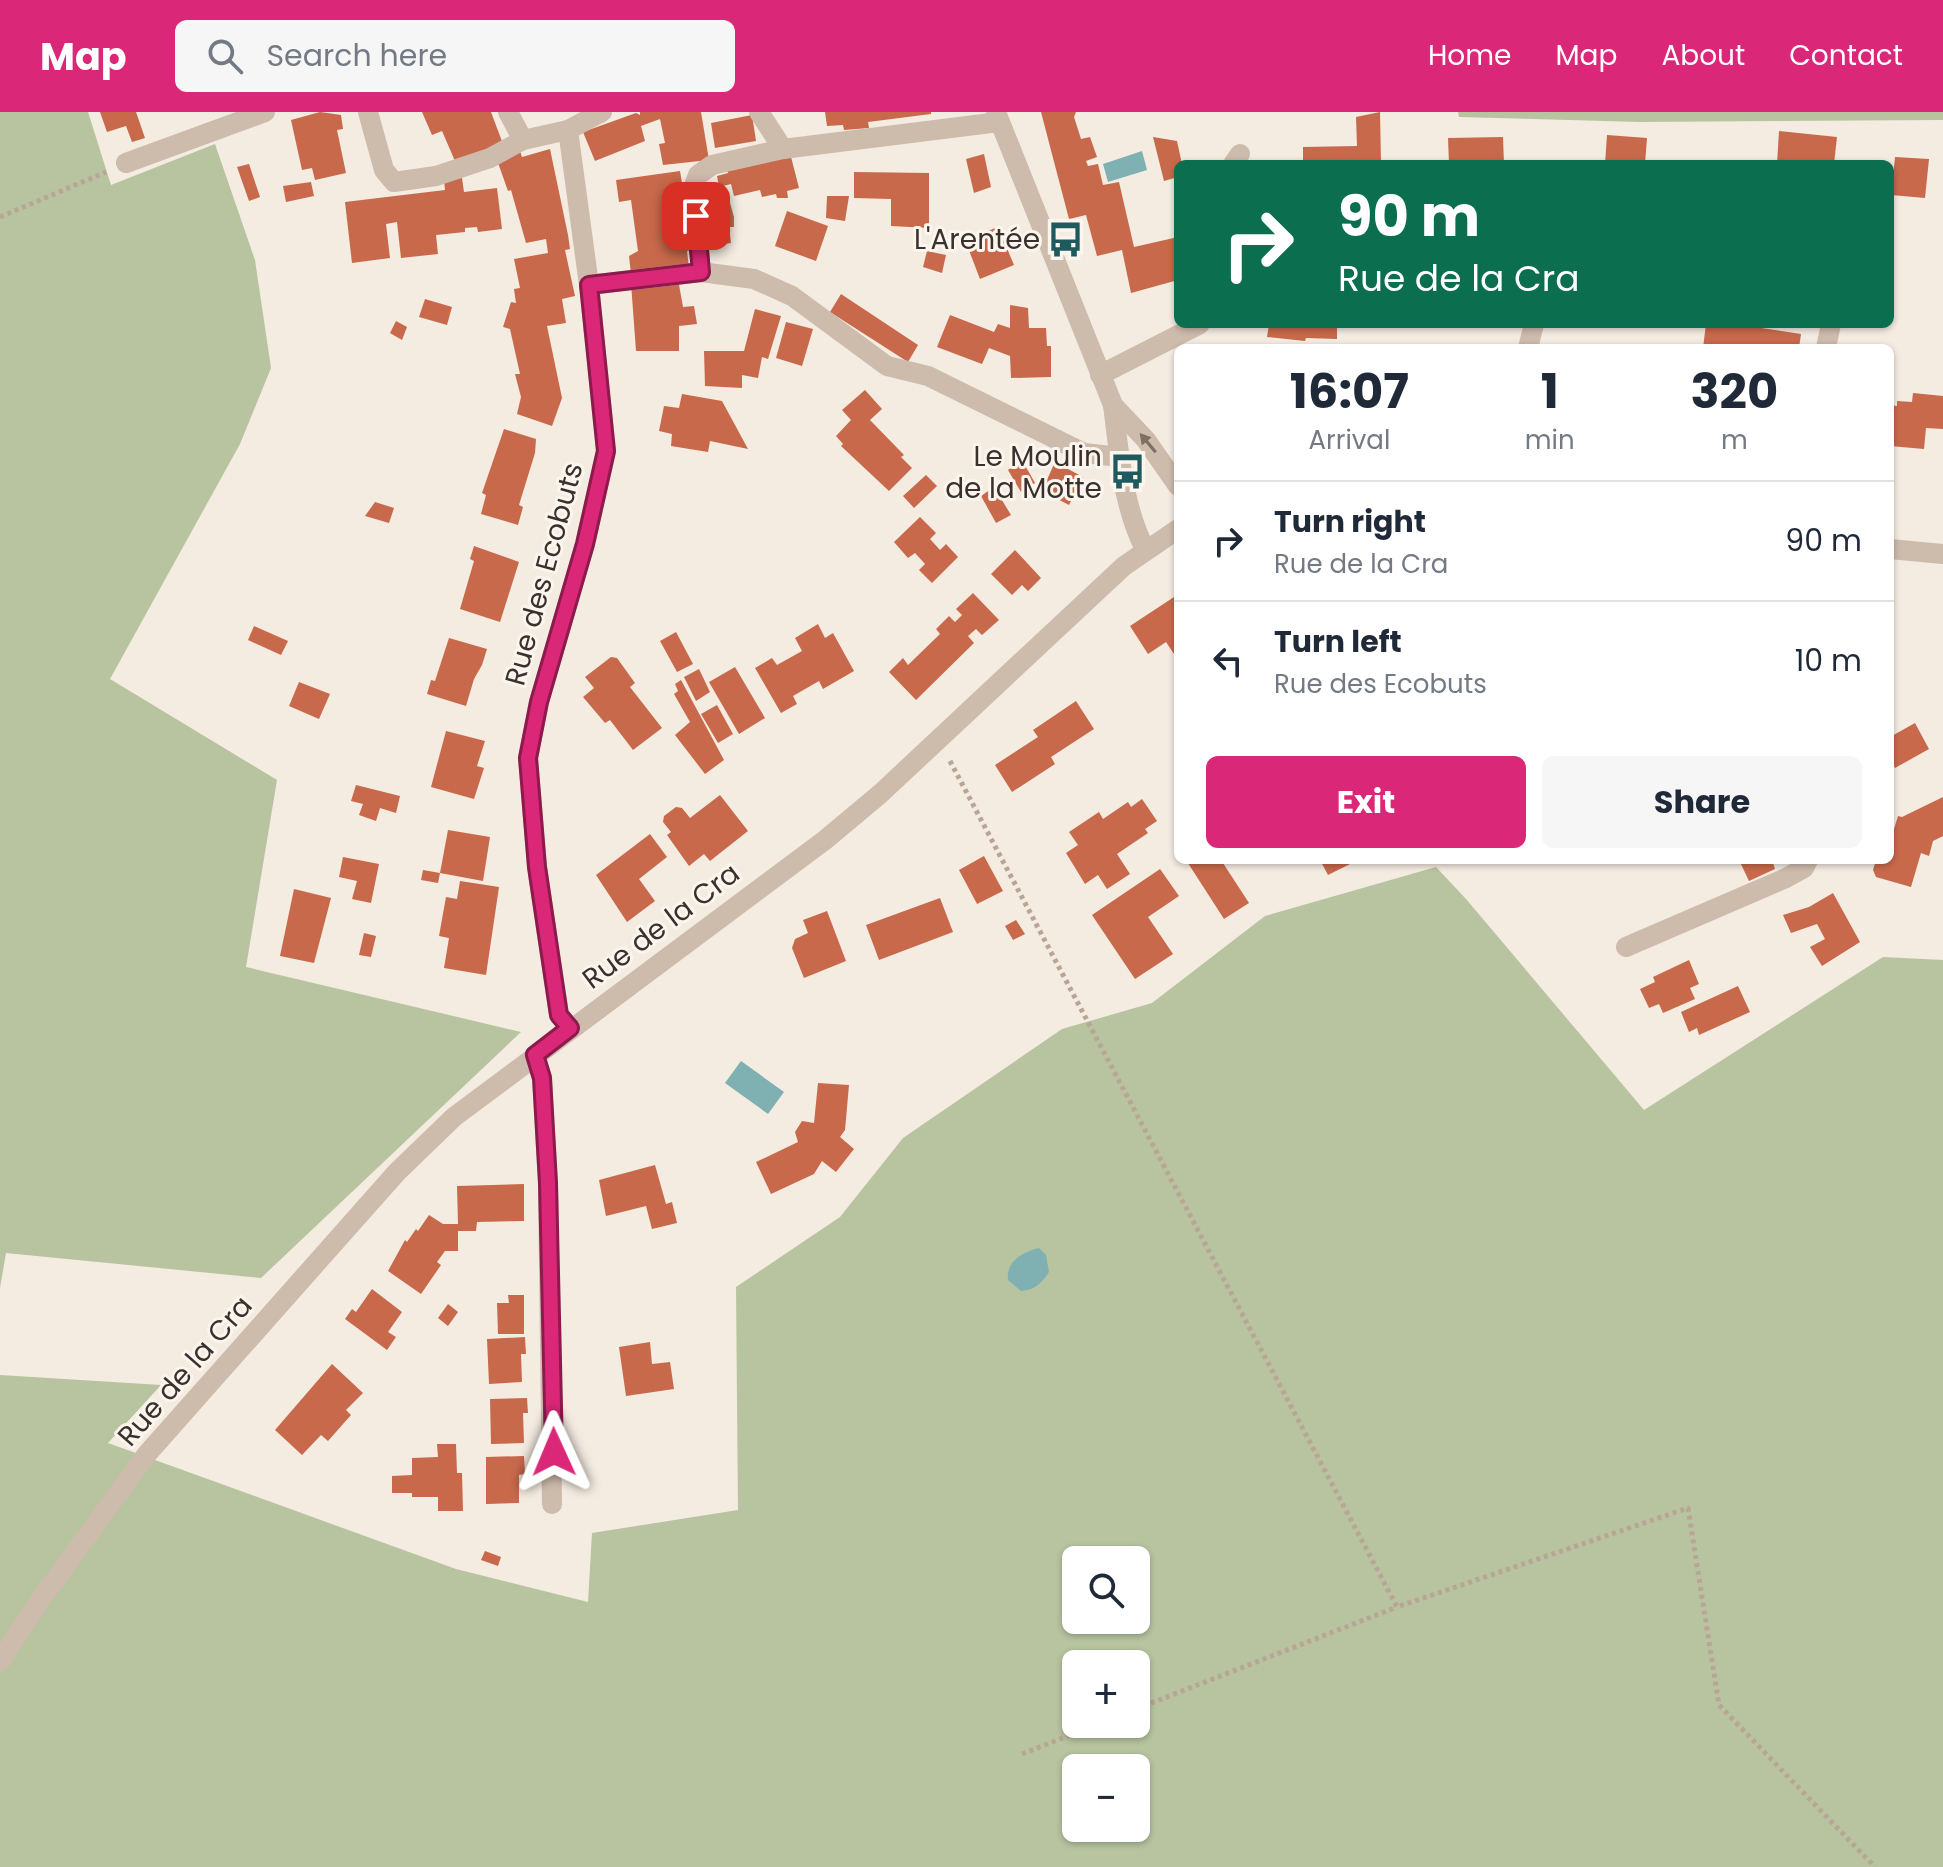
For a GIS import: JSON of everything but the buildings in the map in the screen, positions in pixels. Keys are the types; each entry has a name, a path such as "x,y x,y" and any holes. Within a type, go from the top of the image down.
{"street":[{"path":"126,163 265,112"},
{"path":"368,112 384,170 394,182 436,176 490,158 523,140 568,130 602,112"},
{"path":"508,112 523,140"},
{"path":"759,112 783,149"},
{"path":"701,272 693,188 698,175 712,165 783,149 997,117 1113,405 1120,457 1137,534 1145,549"},
{"name":"Rue des Ecobuts","path":"568,130 589,285 606,451 585,544 539,702 528,758 537,867 559,1015 570,1028"},
{"path":"589,285 701,272 754,279 792,296 887,366 928,376 1084,453 1120,457"},
{"path":"1100,375 1192,328"},
{"path":"1113,405 1146,440 1174,480"},
{"name":"Rue de la Cra","path":"0,1662 38,1603 147,1454 397,1172 454,1117 825,840 1145,549 1174,531"},
{"path":"1894,549 1943,554"},
{"path":"1626,947 1786,878 1806,864"},
{"path":"535,1055 542,1078 548,1183 552,1504"}],"path":[{"path":"0,217 126,163"},
{"path":"939,739 1397,1607"},
{"path":"1150,1704 1397,1607 1688,1508 1719,1705 1875,1867"},
{"path":"1022,1754 1063,1738"}],"green space":[{"path":"0,112 88,112 111,185 215,144 255,260 271,368 240,444 110,679 277,780 246,967 521,1032 261,1278 6,1253 0,1288"},
{"path":"1458,112 1943,112 1943,120 1640,122 1459,117"},
{"path":"1436,867 1644,1110 1883,957 1943,960 1943,1867 0,1867 0,1375 161,1385 108,1443 456,1569 588,1602 592,1533 738,1510 736,1287 840,1217 903,1138 1062,1029 1152,1003 1265,916"}],"water":[{"path":"1142,151 1147,170 1108,182 1103,164"},
{"path":"741,1061 784,1092 768,1114 725,1083"},
{"path":"1039,1248 1046,1255 1049,1272 1038,1285 1021,1291 1008,1280 1010,1268 1022,1255"}],"place":[{"name":"L'Arentée","path":"1066,239"},
{"name":"Le Moulin de la Motte","path":"1128,472"}],"route":[{"path":"554,1452 548,1183 542,1078 535,1055 570,1028 559,1015 537,867 528,758 539,702 585,544 606,451 589,285 701,272 696,216"}]}
